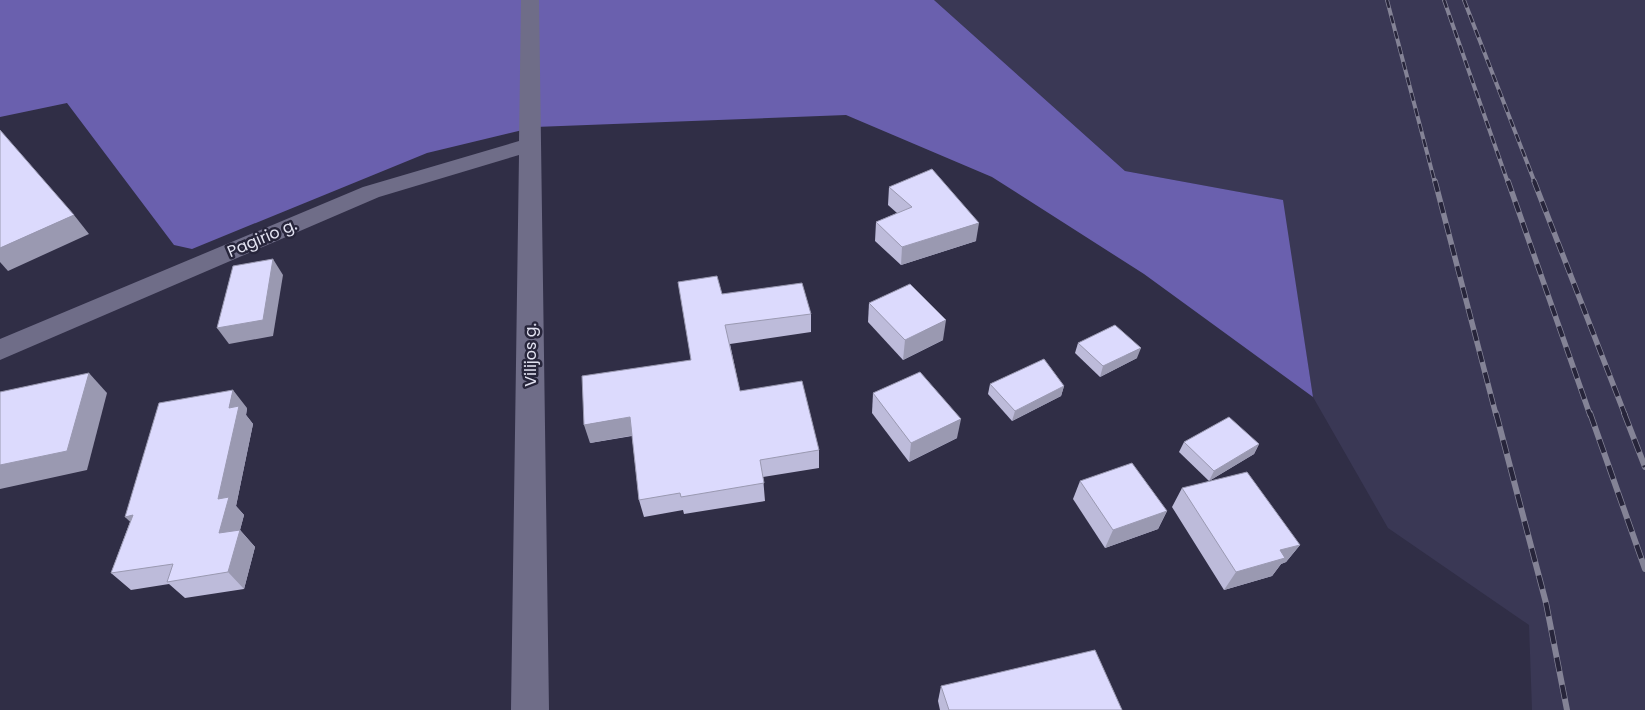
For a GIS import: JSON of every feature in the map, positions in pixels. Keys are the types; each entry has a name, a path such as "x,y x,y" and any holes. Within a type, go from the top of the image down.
{"street":[{"name":"Vilijos g.","path":"530,0 530,710"},
{"name":"Pagirio g.","path":"0,350 371,192 530,144"}],"shaded area":[{"path":"0,0 934,0 1125,171 1283,200 1313,397 1144,274 992,177 846,115 535,127 427,153 192,249 174,245 67,103 0,117"},
{"path":"934,0 1645,0 1645,710 1532,710 1529,625 1388,528 1313,397 1282,200 1125,171"}],"building":[{"path":"0,130 74,215 0,248"},
{"path":"932,169 979,223 902,247 876,222 912,207 889,187"},
{"path":"273,259 263,320 217,328 233,266"},
{"path":"717,276 722,294 802,283 811,314 725,325 740,391 802,381 819,450 760,460 764,483 681,497 680,493 639,500 630,417 584,425 582,376 691,360 678,282"},
{"path":"910,284 946,320 905,340 869,303"},
{"path":"1115,325 1141,348 1103,366 1078,343"},
{"path":"1044,359 1064,386 1015,411 990,384"},
{"path":"920,372 961,419 911,443 873,393"},
{"path":"89,373 67,451 0,465 0,392"},
{"path":"233,390 229,408 239,406 218,499 229,497 219,533 240,530 228,572 167,582 173,564 111,573 133,515 125,517 159,403"},
{"path":"1229,417 1259,444 1214,471 1184,442"},
{"path":"1132,463 1167,511 1113,530 1080,481"},
{"path":"1247,472 1300,545 1280,550 1285,558 1236,572 1182,488"},
{"path":"1095,650 1122,710 949,710 941,686"}],"railway":[{"path":"1387,0 1435,183"},
{"path":"1444,0 1508,183"},
{"path":"1464,0 1535,183"},
{"path":"1435,181 1496,415"},
{"path":"1508,181 1590,415"},
{"path":"1534,181 1625,415"},
{"path":"1496,413 1546,603 1567,710"},
{"path":"1590,413 1645,569"},
{"path":"1624,413 1645,467"}]}
